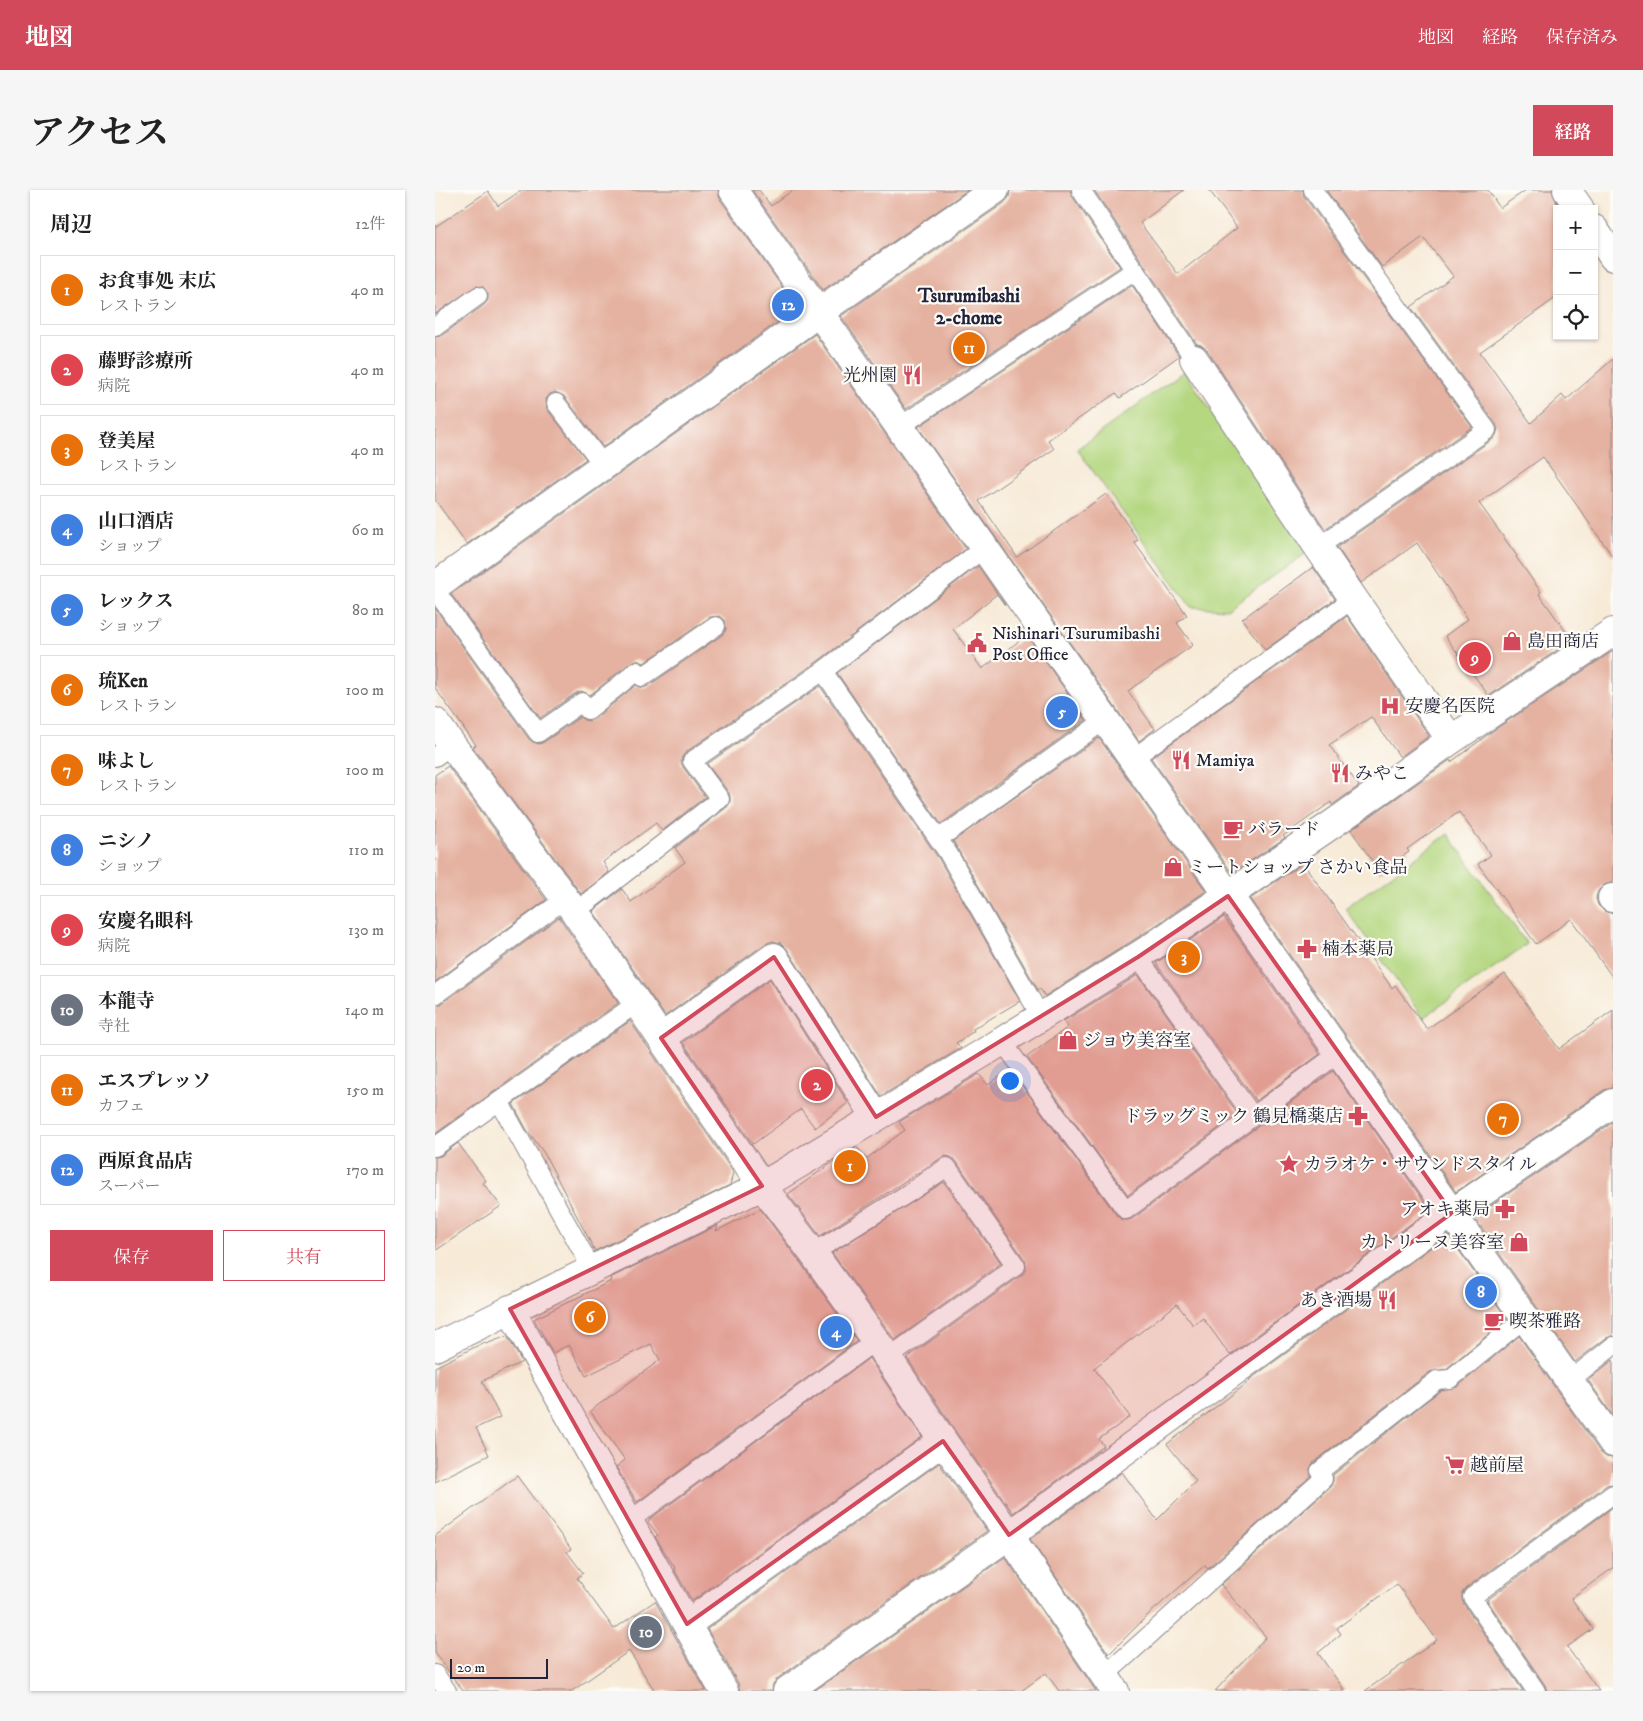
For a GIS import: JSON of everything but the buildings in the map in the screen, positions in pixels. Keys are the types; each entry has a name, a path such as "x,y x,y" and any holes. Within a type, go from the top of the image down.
{"street":[{"path":"733,190 1613,1444"},
{"path":"435,586 819,312 995,190"},
{"path":"1567,190 1577,205"},
{"path":"1598,235 1613,256"},
{"path":"1193,359 1318,547 1451,740"},
{"path":"435,1347 762,1186 1002,1041 1138,957 1334,823 1451,740 1613,632"},
{"path":"435,722 444,751 570,905 762,1186 882,1349 943,1442 1110,1684"},
{"path":"661,1038 774,957 876,1117"},
{"path":"787,1691 1009,1535 1451,1213 1613,1103"},
{"path":"510,1309 724,1691"},
{"path":"687,1624 943,1442"}],"lane":[{"path":"1081,190 1193,359"},
{"path":"1313,190 1487,430 1318,547"},
{"path":"899,427 1135,270"},
{"path":"435,327 478,296"},
{"path":"557,403 604,466"},
{"path":"435,995 570,905 719,799 693,761 823,671 984,548"},
{"path":"435,590 537,733 582,702 588,710 637,671 642,676 716,626"},
{"path":"1132,759 1354,598"},
{"path":"823,671 948,853 1041,1017"},
{"path":"938,838 953,830 1105,720"},
{"path":"1138,957 1253,1116"},
{"path":"435,1147 637,1003"},
{"path":"1002,1041 1126,1210 1339,1053"},
{"path":"499,1101 592,1269"},
{"path":"629,1521 882,1349 1016,1266 947,1167 813,1253"},
{"path":"1110,1684 1323,1479 1320,1470 1437,1380 1450,1378 1525,1318"},
{"path":"1569,1381 1613,1346"},
{"path":"1536,1691 1472,1597 1613,1494"},
{"path":"435,1674 447,1691"}],"highlighted area":[{"path":"1228,896 1452,1213 1009,1535 943,1441 687,1624 510,1309 762,1186 661,1038 774,957 876,1117 1138,957"}],"green space":[{"path":"1184,371 1308,552 1227,609 1191,607 1077,449"},
{"path":"1448,834 1527,944 1423,1018 1345,908"}],"place":[{"name":"西原食品店","path":"788,305"},
{"name":"エスプレッソ","path":"969,348"},
{"name":"光州園","path":"912,375"},
{"name":"島田商店","path":"1512,641"},
{"name":"Nishinari Tsurumibashi Post Office","path":"977,643"},
{"name":"安慶名眼科","path":"1475,658"},
{"name":"安慶名医院","path":"1390,706"},
{"name":"レックス","path":"1062,712"},
{"name":"Mamiya","path":"1181,760"},
{"name":"みやこ","path":"1340,773"},
{"name":"バラード","path":"1233,829"},
{"name":"ミートショップ さかい食品","path":"1173,867"},
{"name":"楠本薬局","path":"1307,949"},
{"name":"登美屋","path":"1184,957"},
{"name":"ジョウ美容室","path":"1068,1040"},
{"name":"藤野診療所","path":"817,1085"},
{"name":"ドラッグミック 鶴見橋薬店","path":"1358,1116"},
{"name":"味よし","path":"1503,1119"},
{"name":"カラオケ・サウンドスタイル","path":"1289,1164"},
{"name":"お食事処 末広","path":"850,1166"},
{"name":"アオキ薬局","path":"1505,1209"},
{"name":"カトリーヌ美容室","path":"1519,1242"},
{"name":"ニシノ","path":"1481,1292"},
{"name":"あき酒場","path":"1387,1300"},
{"name":"琉Ken","path":"590,1317"},
{"name":"喫茶雅路","path":"1494,1321"},
{"name":"山口酒店","path":"836,1332"},
{"name":"越前屋","path":"1455,1465"},
{"name":"本龍寺","path":"646,1632"}],"district":[{"name":"Tsurumibashi 2-chome","path":"969,306"}]}
